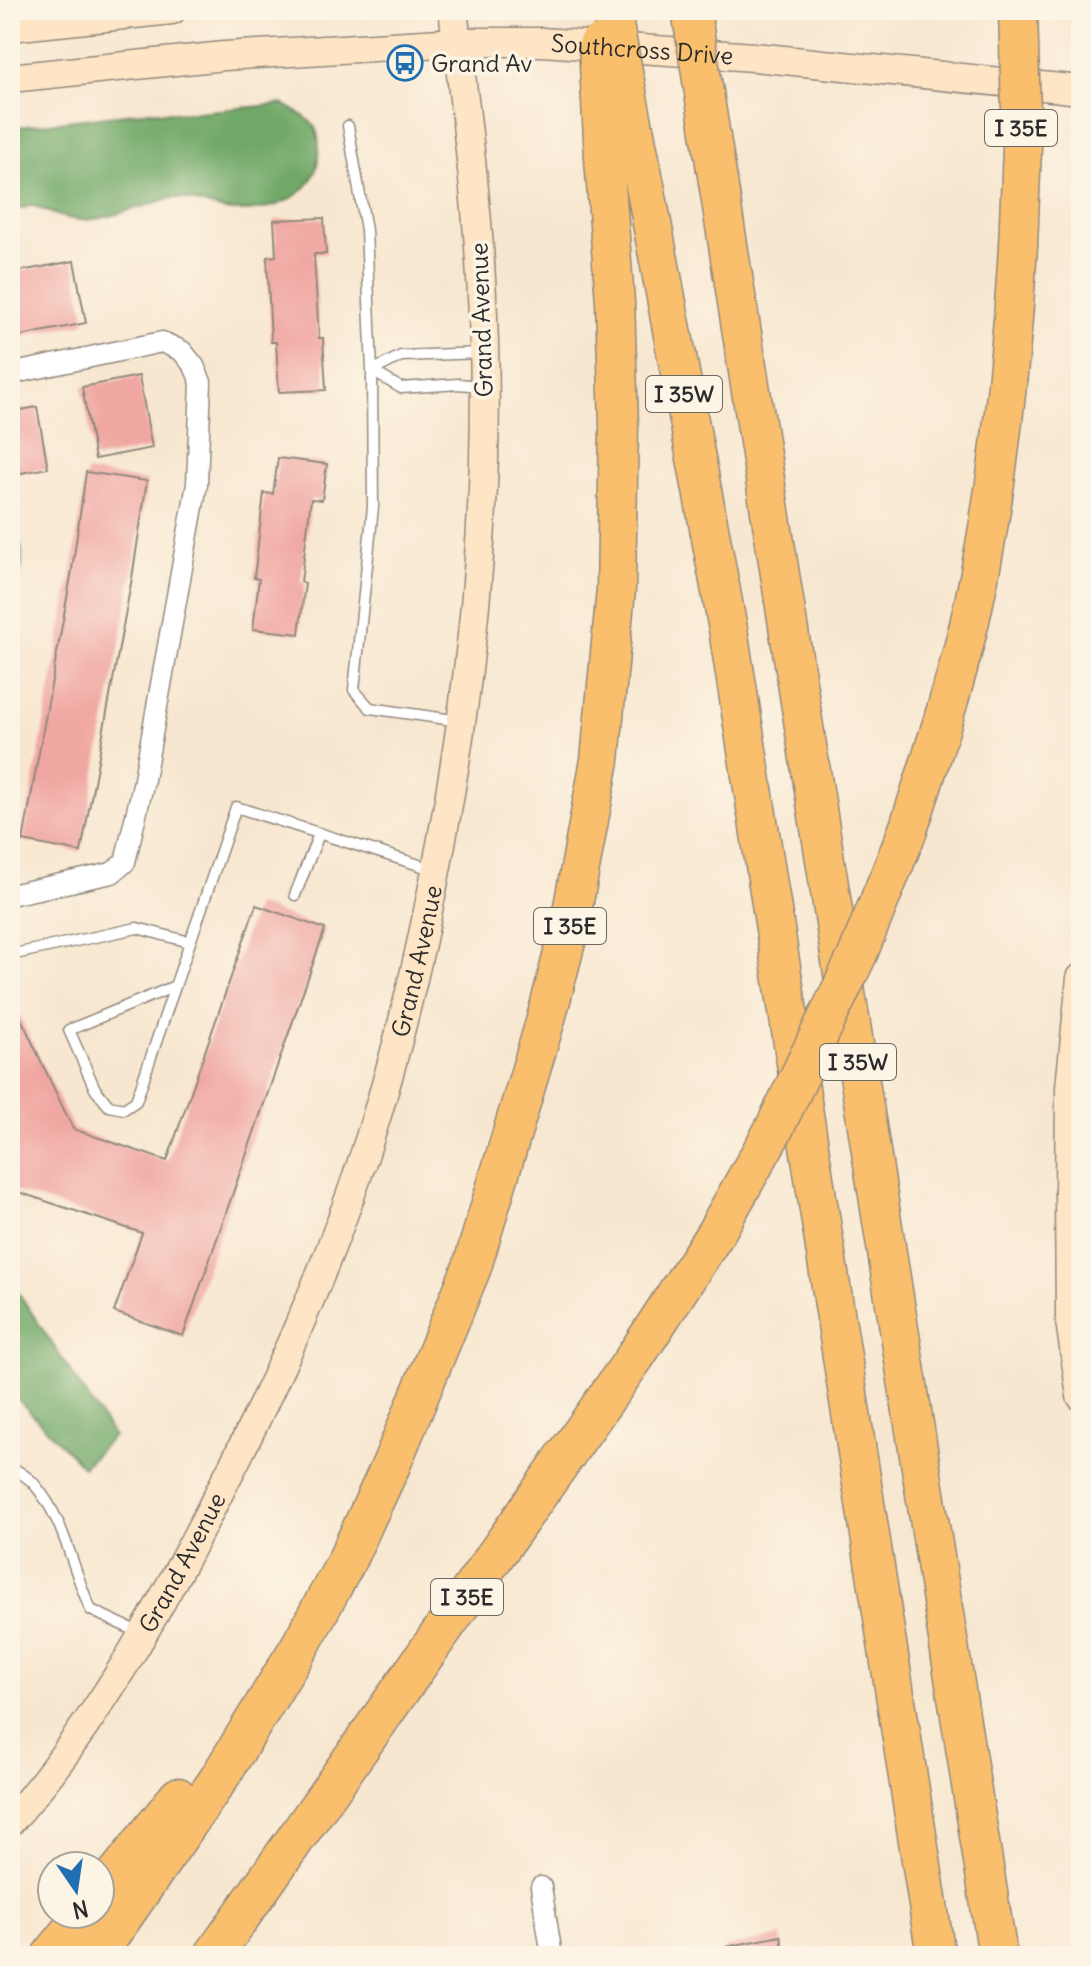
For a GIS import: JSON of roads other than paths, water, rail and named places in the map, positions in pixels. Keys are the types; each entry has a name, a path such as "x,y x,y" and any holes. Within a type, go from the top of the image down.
{"highway":[{"name":"I 35E","path":"96,1956 218,1780 300,1646 345,1564 391,1465 472,1267 546,1019 568,934 600,760 616,589 618,409 615,301 622,159 596,10"},
{"name":"I 35W","path":"611,10 622,159 728,629 936,1956"},
{"name":"I 35W","path":"691,10 998,1956"},
{"name":"I 35E","path":"213,1956 635,1357 715,1234 774,1129 850,971 908,830 946,712 974,604 999,462 1018,246 1022,148 1018,10"},
{"path":"116,1875 300,1646"},
{"path":"241,1956 413,1674"},
{"path":"51,1956 72,1930"}],"street":[{"path":"10,27 172,10"},
{"name":"Grand Avenue","path":"10,1822 34,1795 81,1730 142,1634 198,1536 255,1424 333,1242 366,1151 399,1039 436,870 462,722 481,530 484,386 482,281 474,182 453,10"},
{"name":"Southcross Drive","path":"10,78 224,56 457,42 542,42 754,57 1081,90"},
{"path":"10,374 162,342 182,351 201,382 201,435 197,484 143,785 125,862 112,873 10,895"},
{"path":"1081,978 1070,1087 1075,1192 1070,1321 1081,1396"},
{"path":"541,1887 552,1956"}],"lane":[{"path":"348,126 366,230 372,371 373,507 354,690 370,708 462,722"},
{"path":"372,371 401,356 483,353"},
{"path":"372,371 401,388 458,384 484,386"},
{"path":"175,986 69,1030 95,1089 109,1106 124,1109 136,1101 236,807 436,870"},
{"path":"295,895 319,834"},
{"path":"10,955 137,928 190,942"},
{"path":"10,1466 34,1483 60,1524 76,1578 91,1610 142,1634"}],"water":[{"path":"10,529 21,546 22,564 10,602"}],"place":[{"name":"Grand Av","path":"405,63"}]}
